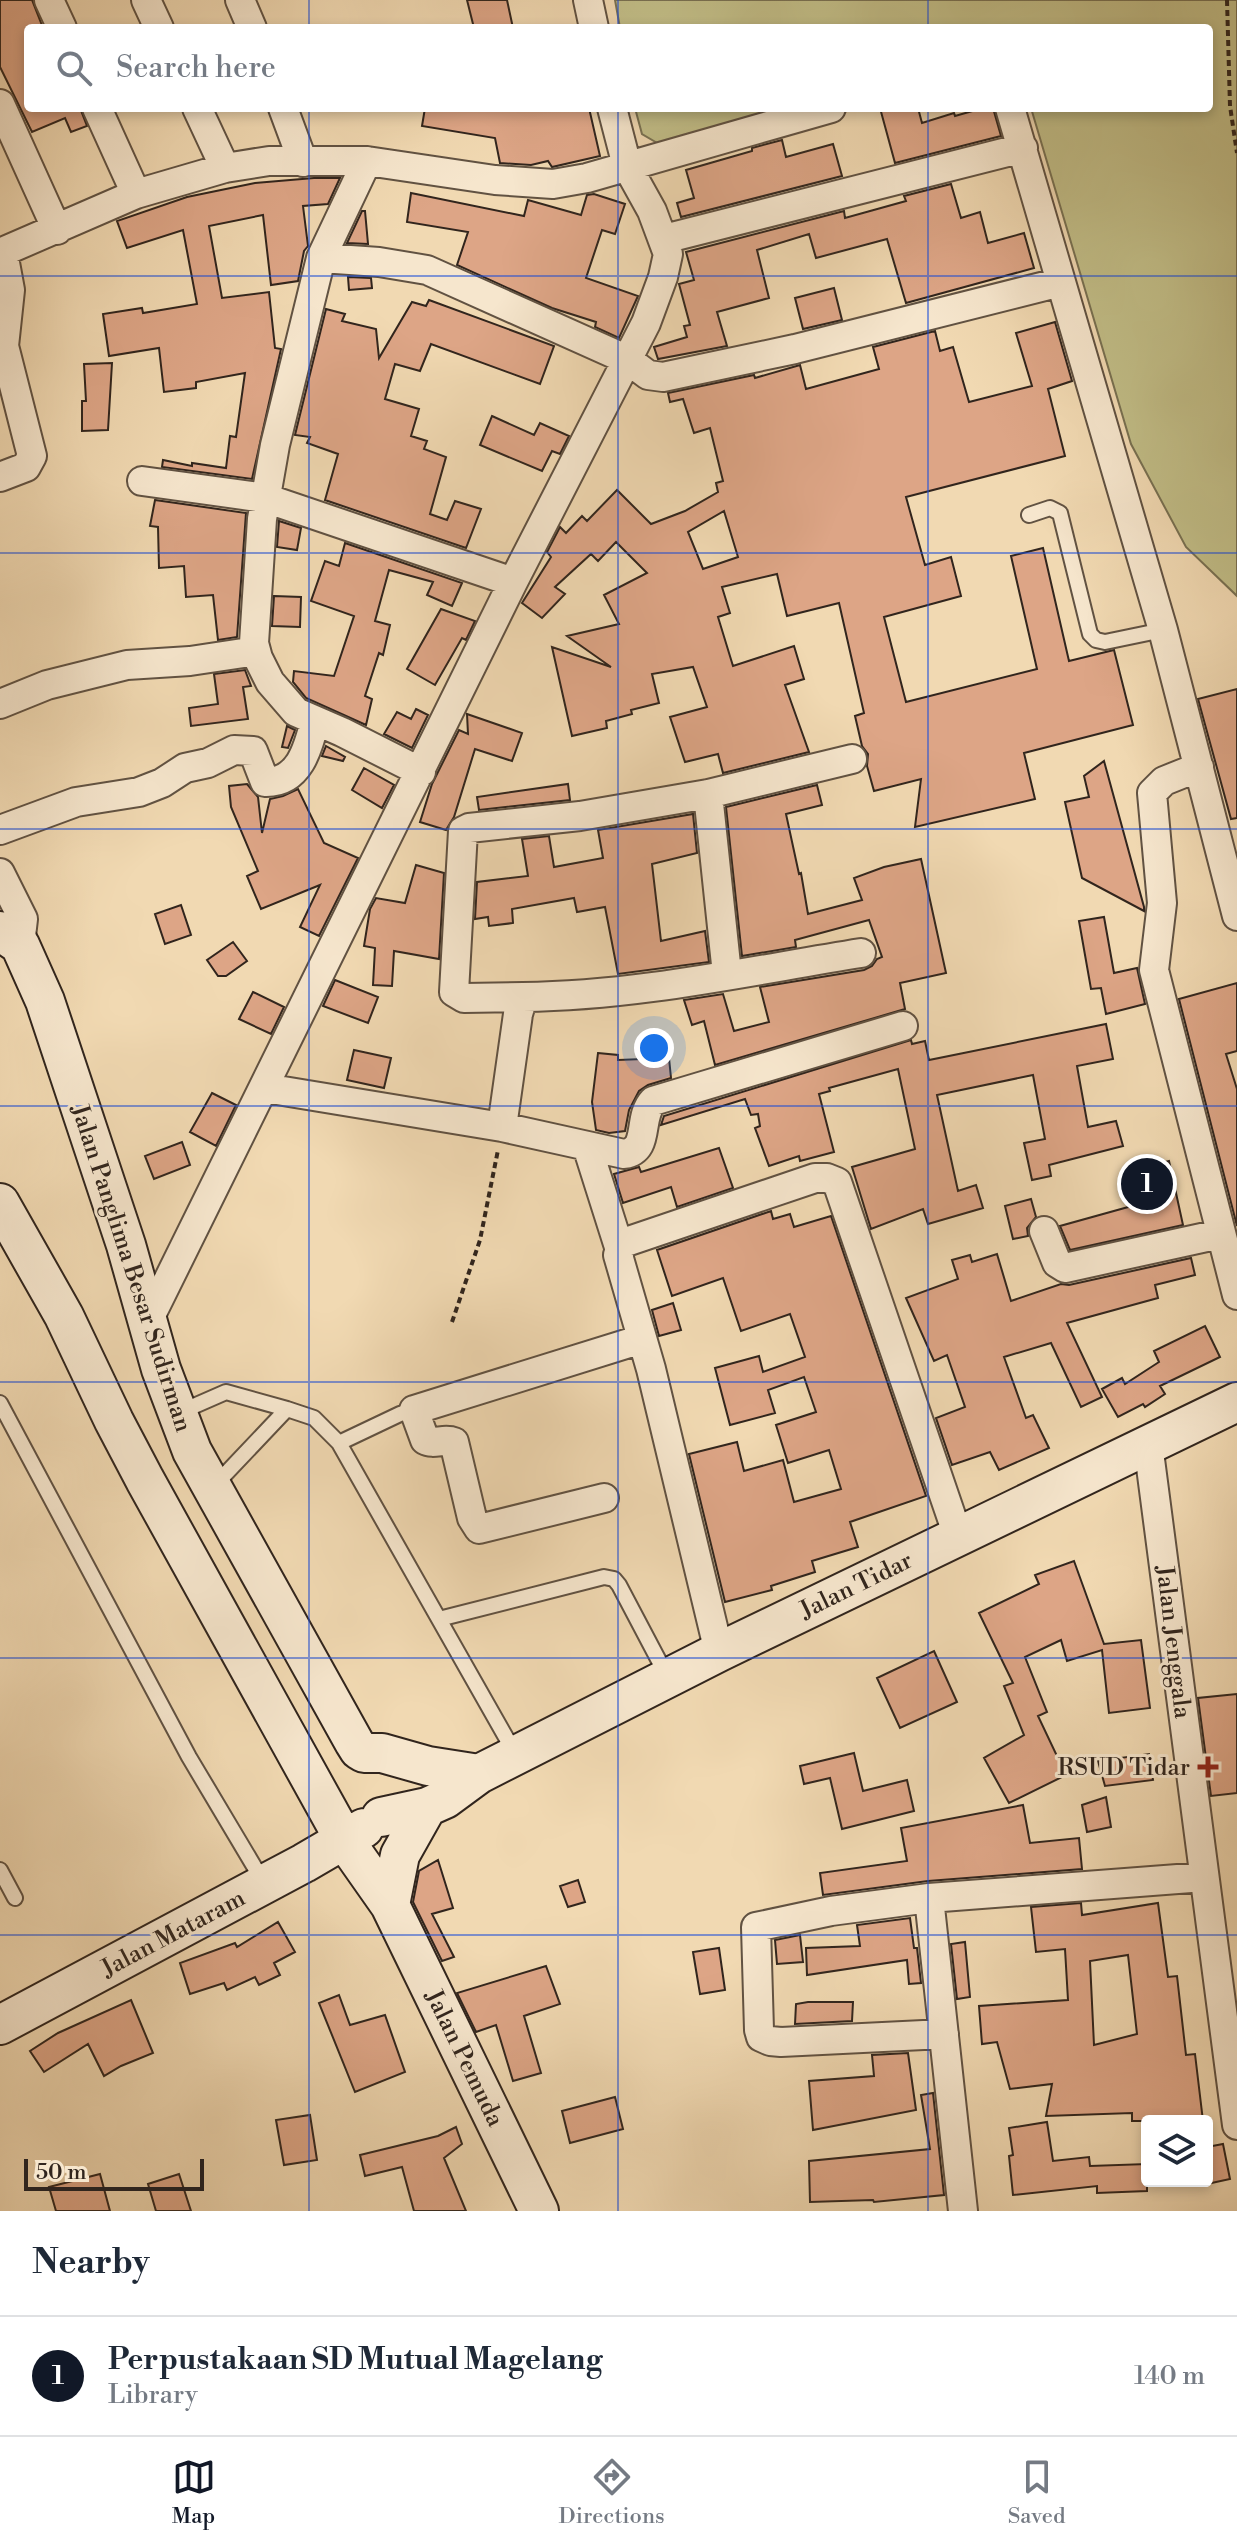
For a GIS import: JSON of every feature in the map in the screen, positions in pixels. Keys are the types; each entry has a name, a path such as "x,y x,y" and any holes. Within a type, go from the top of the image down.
{"main road":[{"name":"Jalan Panglima Besar Sudirman","path":"10,938 45,1001 149,1319 161,1369 192,1451 359,1750 382,1753"},
{"name":"Jalan Pemuda","path":"0,1203 64,1316 145,1480 345,1841 390,1905 539,2211"},
{"name":"Jalan Tidar","path":"427,1807 445,1799 479,1774 719,1652 1237,1402"},
{"path":"382,1753 428,1766 479,1774"},
{"path":"381,1817 390,1811 401,1791 398,1769 382,1753"},
{"path":"381,1817 427,1807"},
{"path":"390,1905 400,1855 427,1807"},
{"name":"Jalan Mataram","path":"0,2025 345,1841 381,1817"}],"street":[{"path":"49,0 60,24"},
{"path":"146,0 157,24"},
{"path":"240,0 250,24"},
{"path":"588,0 593,24"},
{"path":"0,104 57,230"},
{"path":"99,112 136,194"},
{"path":"199,112 225,168"},
{"path":"284,112 303,162"},
{"path":"149,1319 513,582 646,323 668,254 664,239 627,166 613,112"},
{"path":"0,477 26,467 32,456 2,347 4,314 10,290 2,253 136,194 225,168 269,161 367,161 495,180 553,184 587,178 817,112"},
{"path":"1011,112 1163,630 1237,916"},
{"path":"664,239 1023,148"},
{"path":"367,161 321,258 275,445 265,498 255,620 256,651 270,682 296,712 421,772"},
{"path":"321,258 379,262 427,270 628,360 648,375 663,377 795,349 1061,282"},
{"path":"142,481 265,498 513,582"},
{"path":"0,704 47,685 127,665 190,661 256,651"},
{"path":"0,830 76,802 139,792 162,783 185,768 208,763 234,750 253,751 265,782 280,781 302,763 315,721"},
{"path":"852,759 708,794 580,816 463,831 454,992 464,998 575,997 692,983 727,974 861,953"},
{"path":"1199,767 1164,781 1152,793 1162,903 1154,970 1237,1295"},
{"path":"708,794 727,974"},
{"path":"0,873 23,919 10,938"},
{"path":"502,1127 523,997"},
{"path":"265,1088 502,1127 624,1154 641,1145 644,1115 653,1101 903,1026"},
{"path":"587,1146 619,1247 618,1255 642,1339 719,1652"},
{"path":"619,1247 631,1240 815,1178 837,1182 958,1536"},
{"path":"1044,1231 1057,1263 1065,1268 1220,1234"},
{"path":"604,1498 479,1529 472,1518 454,1442 429,1443 425,1440 414,1410 642,1339"},
{"name":"Jalan Jenggala","path":"1148,1444 1237,2125"},
{"path":"944,2034 781,2042 761,2037 756,1927 831,1911 929,1898 1204,1877"},
{"path":"929,1898 963,2211"}],"lane":[{"path":"1029,515 1050,508 1060,513 1090,634 1096,640 1105,642 1163,630"},
{"path":"177,1413 226,1392 314,1418 339,1443 516,1756"},
{"path":"0,1403 182,1743 264,1884"},
{"path":"213,1488 287,1409"},
{"path":"339,1443 414,1410"},
{"path":"439,1619 604,1577 614,1579 668,1678"},
{"path":"0,1870 15,1898"}],"path":[{"path":"1227,0 1230,106 1237,153"},
{"path":"452,1322 480,1240 502,1127"}],"shaded area":[{"path":"615,0 1237,0 1237,596 1186,547 1131,444 1032,112 1213,112 1213,24 619,24"},
{"path":"636,112 782,112 659,144 642,134"}],"building":[{"path":"0,0 32,0 41,24 24,24 24,112 82,112 87,126 71,132 65,118 32,132 0,67"},
{"path":"467,0 507,0 512,24 473,24"},
{"path":"424,112 590,112 600,156 552,167 548,161 531,165 500,163 495,138 422,126"},
{"path":"881,112 919,112 922,123 954,113 955,116 969,112 994,112 1001,136 895,163"},
{"path":"782,140 786,157 833,144 842,176 681,217 677,203 694,198 686,170"},
{"path":"340,178 328,204 303,206 308,246 304,251 298,281 271,285 263,215 209,226 222,298 269,292 275,348 281,349 252,479 162,467 163,460 226,468 230,436 236,437 245,373 196,382 196,388 164,392 159,348 109,356 103,314 142,308 143,313 197,304 183,230 127,248 117,221 187,197 255,183"},
{"path":"951,184 961,218 980,212 988,243 1024,233 1034,268 906,303 887,239 816,258 809,234 757,250 769,298 717,312 727,346 658,359 654,347 687,337 684,326 690,325 679,284 694,280 686,252 844,211 845,218 906,201 904,196"},
{"path":"411,193 524,216 528,200 581,215 587,195 594,194 625,204 615,234 602,230 586,278 638,296 619,338 595,327 596,322 552,308 457,265 468,232 407,222"},
{"path":"362,211 365,211 368,244 347,243"},
{"path":"348,277 371,278 372,288 349,290"},
{"path":"834,288 842,320 803,329 795,298"},
{"path":"429,300 554,346 540,384 431,344 420,371 395,364 385,399 419,409 411,436 427,441 424,449 446,457 430,514 447,520 455,501 481,509 466,548 325,500 338,454 307,443 310,437 295,435 326,309 345,314 342,321 376,329 379,358 412,302 426,306"},
{"path":"1055,322 1072,381 1048,389 1065,456 906,497 925,565 951,557 961,596 884,617 906,702 1037,669 1011,556 1043,548 1069,661 1114,650 1133,725 1024,753 1035,799 915,827 921,779 874,791 867,766 868,754 862,746 855,716 864,713 839,603 787,616 777,574 722,587 730,613 718,617 733,666 794,646 804,679 785,685 809,752 723,773 718,754 685,762 670,717 707,707 693,667 652,674 659,703 606,721 607,728 572,736 552,647 611,667 567,636 619,624 604,595 647,573 616,542 598,561 591,554 555,587 565,594 542,618 522,603 551,557 547,552 560,527 566,533 582,516 587,521 617,490 651,524 685,511 718,492 716,483 723,481 710,428 694,433 683,399 670,402 668,393 754,375 755,378 800,365 806,389 879,369 873,347 935,331 940,351 953,347 969,402 1032,386 1016,333","holes":["724,511 738,557 703,569 688,532"]},
{"path":"112,363 108,430 82,431 82,401 86,401 84,364"},
{"path":"492,416 534,435 540,423 569,436 560,454 552,451 542,471 480,445"},
{"path":"155,500 246,513 237,637 218,640 213,595 186,597 184,566 159,568 158,527 150,526"},
{"path":"279,521 301,528 297,550 277,547"},
{"path":"345,543 462,583 452,606 427,595 433,582 389,570 375,621 390,625 383,655 379,653 365,696 372,699 366,725 306,698 293,682 294,671 334,676 354,616 311,601 325,561 339,566"},
{"path":"274,596 301,597 300,627 272,626"},
{"path":"441,609 475,621 466,640 462,638 435,685 407,669"},
{"path":"245,670 251,686 243,687 248,719 191,726 189,708 218,704 214,674"},
{"path":"1237,689 1237,818 1231,819 1198,699"},
{"path":"416,709 428,715 412,748 384,734 397,712 411,719"},
{"path":"467,714 522,733 512,761 475,749 454,817 446,830 420,822 432,784 459,730 468,734"},
{"path":"287,726 295,730 288,748 282,747"},
{"path":"326,746 345,757 343,761 322,756"},
{"path":"1104,761 1144,911 1082,878 1065,802 1089,797 1084,776"},
{"path":"364,768 394,785 382,808 352,790"},
{"path":"247,784 258,797 262,833 270,799 298,789 324,843 358,858 319,936 300,927 320,885 261,909 247,876 258,871 231,807 229,786"},
{"path":"568,784 570,800 479,810 477,797"},
{"path":"817,785 822,805 786,814 808,914 862,900 854,878 921,859 946,973 900,983 905,1009 715,1065 704,1021 692,1025 684,1000 723,994 734,1031 769,1022 760,987 864,970 882,957 869,920 795,940 796,947 742,956 726,807"},
{"path":"693,814 697,853 652,864 661,941 705,931 709,962 618,974 605,907 577,912 574,898 512,909 513,923 489,926 488,917 475,919 477,882 528,876 522,839 549,836 554,867 603,858 598,830"},
{"path":"416,865 444,873 439,959 394,951 392,986 373,985 375,948 364,946 370,909 376,898 405,903"},
{"path":"181,905 191,935 165,944 155,914"},
{"path":"1104,917 1114,973 1137,968 1145,1004 1106,1014 1101,988 1091,989 1079,921"},
{"path":"233,942 247,961 226,976 218,976 207,960"},
{"path":"335,980 378,997 368,1023 323,1006"},
{"path":"1237,983 1237,1051 1226,1054 1237,1089 1237,1226 1179,999"},
{"path":"253,992 284,1007 271,1034 239,1019"},
{"path":"1106,1024 1113,1059 1077,1066 1088,1127 1116,1121 1123,1146 1049,1165 1051,1176 1032,1180 1024,1143 1045,1139 1033,1075 937,1095 958,1191 976,1185 983,1208 928,1224 923,1209 871,1229 852,1167 915,1149 898,1069 829,1088 830,1091 819,1094 834,1152 800,1161 799,1156 769,1166 755,1128 760,1126 758,1114 751,1115 745,1099 661,1125 664,1116 911,1040 912,1044 925,1041 929,1060"},
{"path":"354,1050 391,1058 384,1088 347,1080"},
{"path":"598,1053 618,1055 618,1060 669,1058 671,1078 639,1091 629,1110 625,1131 609,1133 596,1130 592,1102"},
{"path":"212,1093 236,1105 216,1146 190,1132"},
{"path":"182,1142 190,1165 154,1179 145,1156"},
{"path":"719,1148 733,1188 677,1207 671,1187 623,1203 614,1174 639,1167 641,1172"},
{"path":"1169,1161 1183,1225 1070,1250 1060,1226 1139,1204 1131,1171"},
{"path":"1031,1199 1036,1217 1027,1228 1028,1236 1013,1239 1005,1206"},
{"path":"771,1211 773,1219 790,1214 794,1227 831,1216 926,1496 850,1522 858,1547 812,1561 815,1572 771,1586 772,1590 725,1602 689,1454 737,1442 744,1471 783,1460 794,1502 841,1489 829,1450 788,1463 776,1425 816,1412 804,1377 768,1390 775,1413 730,1425 715,1368 759,1356 763,1372 805,1357 790,1314 741,1331 723,1278 672,1296 657,1250"},
{"path":"997,1254 1011,1301 1061,1284 1069,1285 1191,1258 1195,1275 1155,1285 1158,1298 1067,1323 1102,1397 1081,1407 1051,1343 1004,1357 1026,1418 1033,1415 1049,1448 999,1470 990,1452 952,1465 936,1418 965,1407 947,1355 934,1361 906,1298 958,1279 952,1260 970,1255 972,1262"},
{"path":"673,1303 681,1330 659,1336 652,1310"},
{"path":"1205,1326 1220,1357 1160,1386 1165,1394 1145,1407 1143,1404 1118,1417 1102,1389 1122,1378 1125,1384 1159,1362 1154,1351"},
{"path":"1074,1561 1104,1644 1141,1640 1150,1708 1109,1713 1102,1650 1067,1661 1061,1640 1025,1657 1047,1712 1038,1716 1066,1775 1009,1803 984,1758 1024,1735 1004,1686 1013,1683 979,1613 1039,1584 1035,1575"},
{"path":"934,1651 957,1702 900,1728 877,1678"},
{"path":"1237,1694 1237,1793 1211,1796 1198,1698"},
{"path":"854,1753 863,1791 907,1780 914,1811 842,1829 830,1778 804,1784 800,1766"},
{"path":"1149,1754 1153,1780 1105,1786 1098,1761"},
{"path":"1106,1797 1111,1827 1087,1832 1082,1805"},
{"path":"1023,1805 1030,1843 1079,1838 1082,1869 928,1881 823,1895 820,1873 907,1861 901,1828"},
{"path":"438,1860 453,1908 432,1914 454,1957 442,1961 413,1902 419,1871"},
{"path":"578,1880 585,1902 568,1907 560,1886"},
{"path":"1081,1903 1082,1915 1158,1903 1168,1977 1177,1976 1186,2055 1195,2054 1202,2115 1141,2115 1141,2121 1132,2121 1132,2113 1046,2116 1052,2084 1010,2089 997,2042 982,2044 979,2006 1068,2000 1065,1949 1036,1952 1031,1907","holes":["1128,1955 1137,2034 1094,2045 1090,1961"]},
{"path":"910,1918 921,1983 909,1984 907,1960 807,1975 806,1948 860,1946 857,1925"},
{"path":"278,1922 295,1952 274,1963 280,1975 259,1985 255,1977 227,1990 224,1983 190,1994 180,1963 235,1943 237,1947"},
{"path":"800,1935 803,1962 777,1964 775,1940"},
{"path":"965,1942 970,1997 957,1999 951,1944"},
{"path":"719,1948 725,1990 700,1994 693,1952"},
{"path":"546,1966 560,2004 524,2016 541,2073 513,2081 496,2025 476,2032 457,1993"},
{"path":"339,1995 350,2025 385,2015 405,2072 355,2092 319,2003"},
{"path":"131,2000 153,2053 104,2076 88,2044 44,2072 30,2051 58,2033"},
{"path":"853,2002 852,2021 795,2024 796,2004"},
{"path":"908,2053 916,2110 813,2130 809,2081 874,2076 872,2055"},
{"path":"933,2093 944,2195 874,2202 810,2202 809,2161 930,2149 921,2095"},
{"path":"615,2097 623,2129 570,2143 562,2111"},
{"path":"310,2115 317,2160 284,2165 276,2120"},
{"path":"1047,2122 1053,2161 1089,2157 1090,2166 1141,2164 1141,2187 1147,2187 1147,2191 1097,2193 1097,2186 1013,2195 1009,2128"},
{"path":"456,2127 462,2144 444,2158 466,2211 414,2211 402,2167 365,2176 360,2155 438,2136"},
{"path":"1223,2144 1230,2179 1213,2183 1213,2146"},
{"path":"100,2174 110,2211 56,2211 49,2187"},
{"path":"179,2174 191,2211 156,2211 148,2184"}],"place":[{"name":"Perpustakaan SD Mutual Magelang","path":"1147,1184"},
{"name":"RSUD Tidar","path":"1208,1767"}]}
